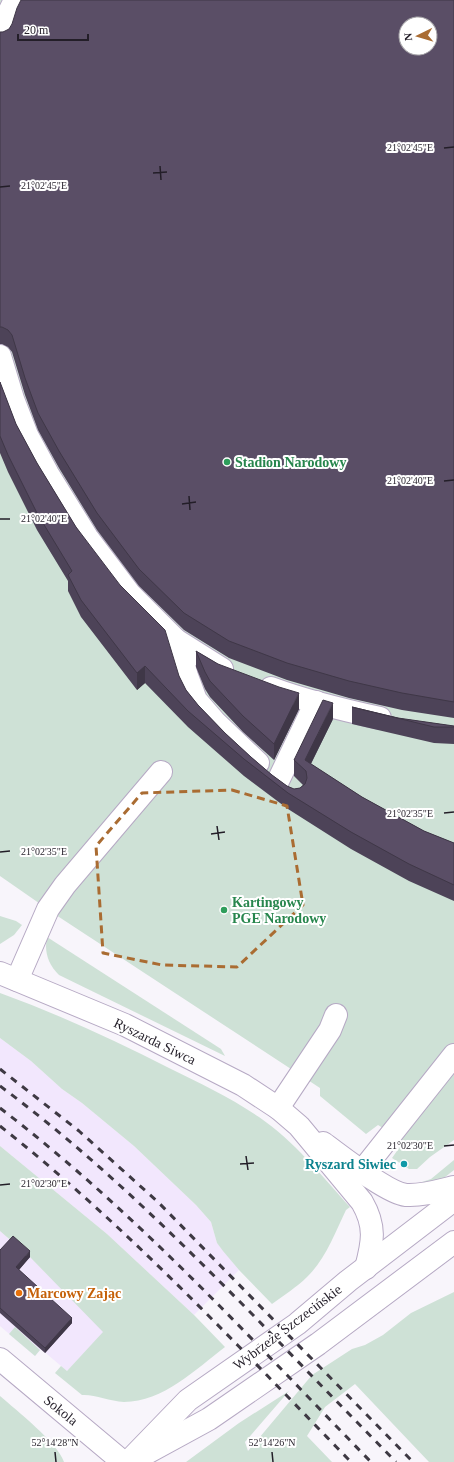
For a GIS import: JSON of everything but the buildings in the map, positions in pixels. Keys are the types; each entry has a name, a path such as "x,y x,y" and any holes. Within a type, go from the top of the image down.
{"street":[{"path":"0,38 15,0"},
{"path":"0,356 12,399 27,435 48,474 87,537 130,594 176,640 223,669 283,692 346,710 400,722"},
{"path":"176,640 196,700 215,722 244,751 287,787 316,702"},
{"path":"8,976 52,903 65,885 161,772"},
{"name":"Ryszarda Siwca","path":"8,976 125,1025 243,1085 278,1108 299,1126 362,1171 392,1190 404,1195 422,1194 454,1187"},
{"path":"278,1108 330,1030 336,1015"},
{"path":"362,1171 454,1055"},
{"name":"Ryszarda Siwca","path":"299,1126 362,1202 367,1212 370,1219 372,1245 366,1268"},
{"name":"Wybrzeże Szczecińskie","path":"129,1462 188,1400 297,1324 454,1200"},
{"name":"Wybrzeże Szczecińskie","path":"129,1462 209,1419 318,1344 454,1242"},
{"name":"Sokola","path":"0,1359 123,1462"}],"highlighted area":[{"path":"232,790 287,806 303,905 237,967 162,965 103,953 96,846 142,793"}],"shaded area":[{"path":"0,1038 31,1061 62,1089 82,1103 134,1146 196,1205 211,1222 217,1243 239,1270 194,1315 107,1234 0,1146"},
{"path":"0,1231 30,1257 104,1332 67,1371 41,1349 35,1356 0,1326"}],"green space":[{"name":"Stadion Narodowy","path":"0,0 454,0 454,1140 430,1157 417,1169 409,1169 392,1158 404,1141 378,1125 366,1134 320,1096 320,1088 59,917 0,876"},
{"path":"0,916 16,921 22,925 14,935 0,944"},
{"path":"47,937 221,1049 225,1056 59,975 52,967 48,958 46,948"},
{"path":"0,993 86,1028 204,1085 259,1117 272,1126 296,1148 350,1207 346,1210 319,1263 307,1277 272,1304 223,1251 217,1243 211,1222 196,1205 134,1146 82,1103 62,1089 31,1061 0,1038"},
{"path":"0,1146 107,1234 194,1315 225,1347 178,1383 138,1401 124,1402 82,1395 55,1373 61,1366 67,1371 103,1332 30,1257 0,1231"},
{"path":"454,1160 454,1170 440,1181 407,1187 431,1179"},
{"path":"454,1292 454,1462 429,1462 355,1384 325,1407 307,1436 332,1462 186,1462 239,1423 289,1391 245,1442 248,1451 312,1375 352,1349 365,1345 383,1335 411,1313"},
{"path":"15,1327 40,1350 35,1356 9,1334"},
{"path":"0,1396 45,1436 60,1454 64,1462 0,1462"}],"railway":[{"path":"0,1069 79,1131 158,1202 413,1462"},
{"path":"0,1086 68,1140 163,1226 255,1317 396,1462"},
{"path":"0,1108 99,1190 146,1234 192,1278 371,1462"},
{"path":"0,1126 47,1165 138,1246 224,1331 351,1462"}],"place":[{"name":"Stadion Narodowy","path":"227,462"},
{"name":"Kartingowy PGE Narodowy","path":"224,910"},
{"name":"Ryszard Siwiec","path":"404,1164"},
{"name":"Marcowy Zając","path":"19,1293"}]}
